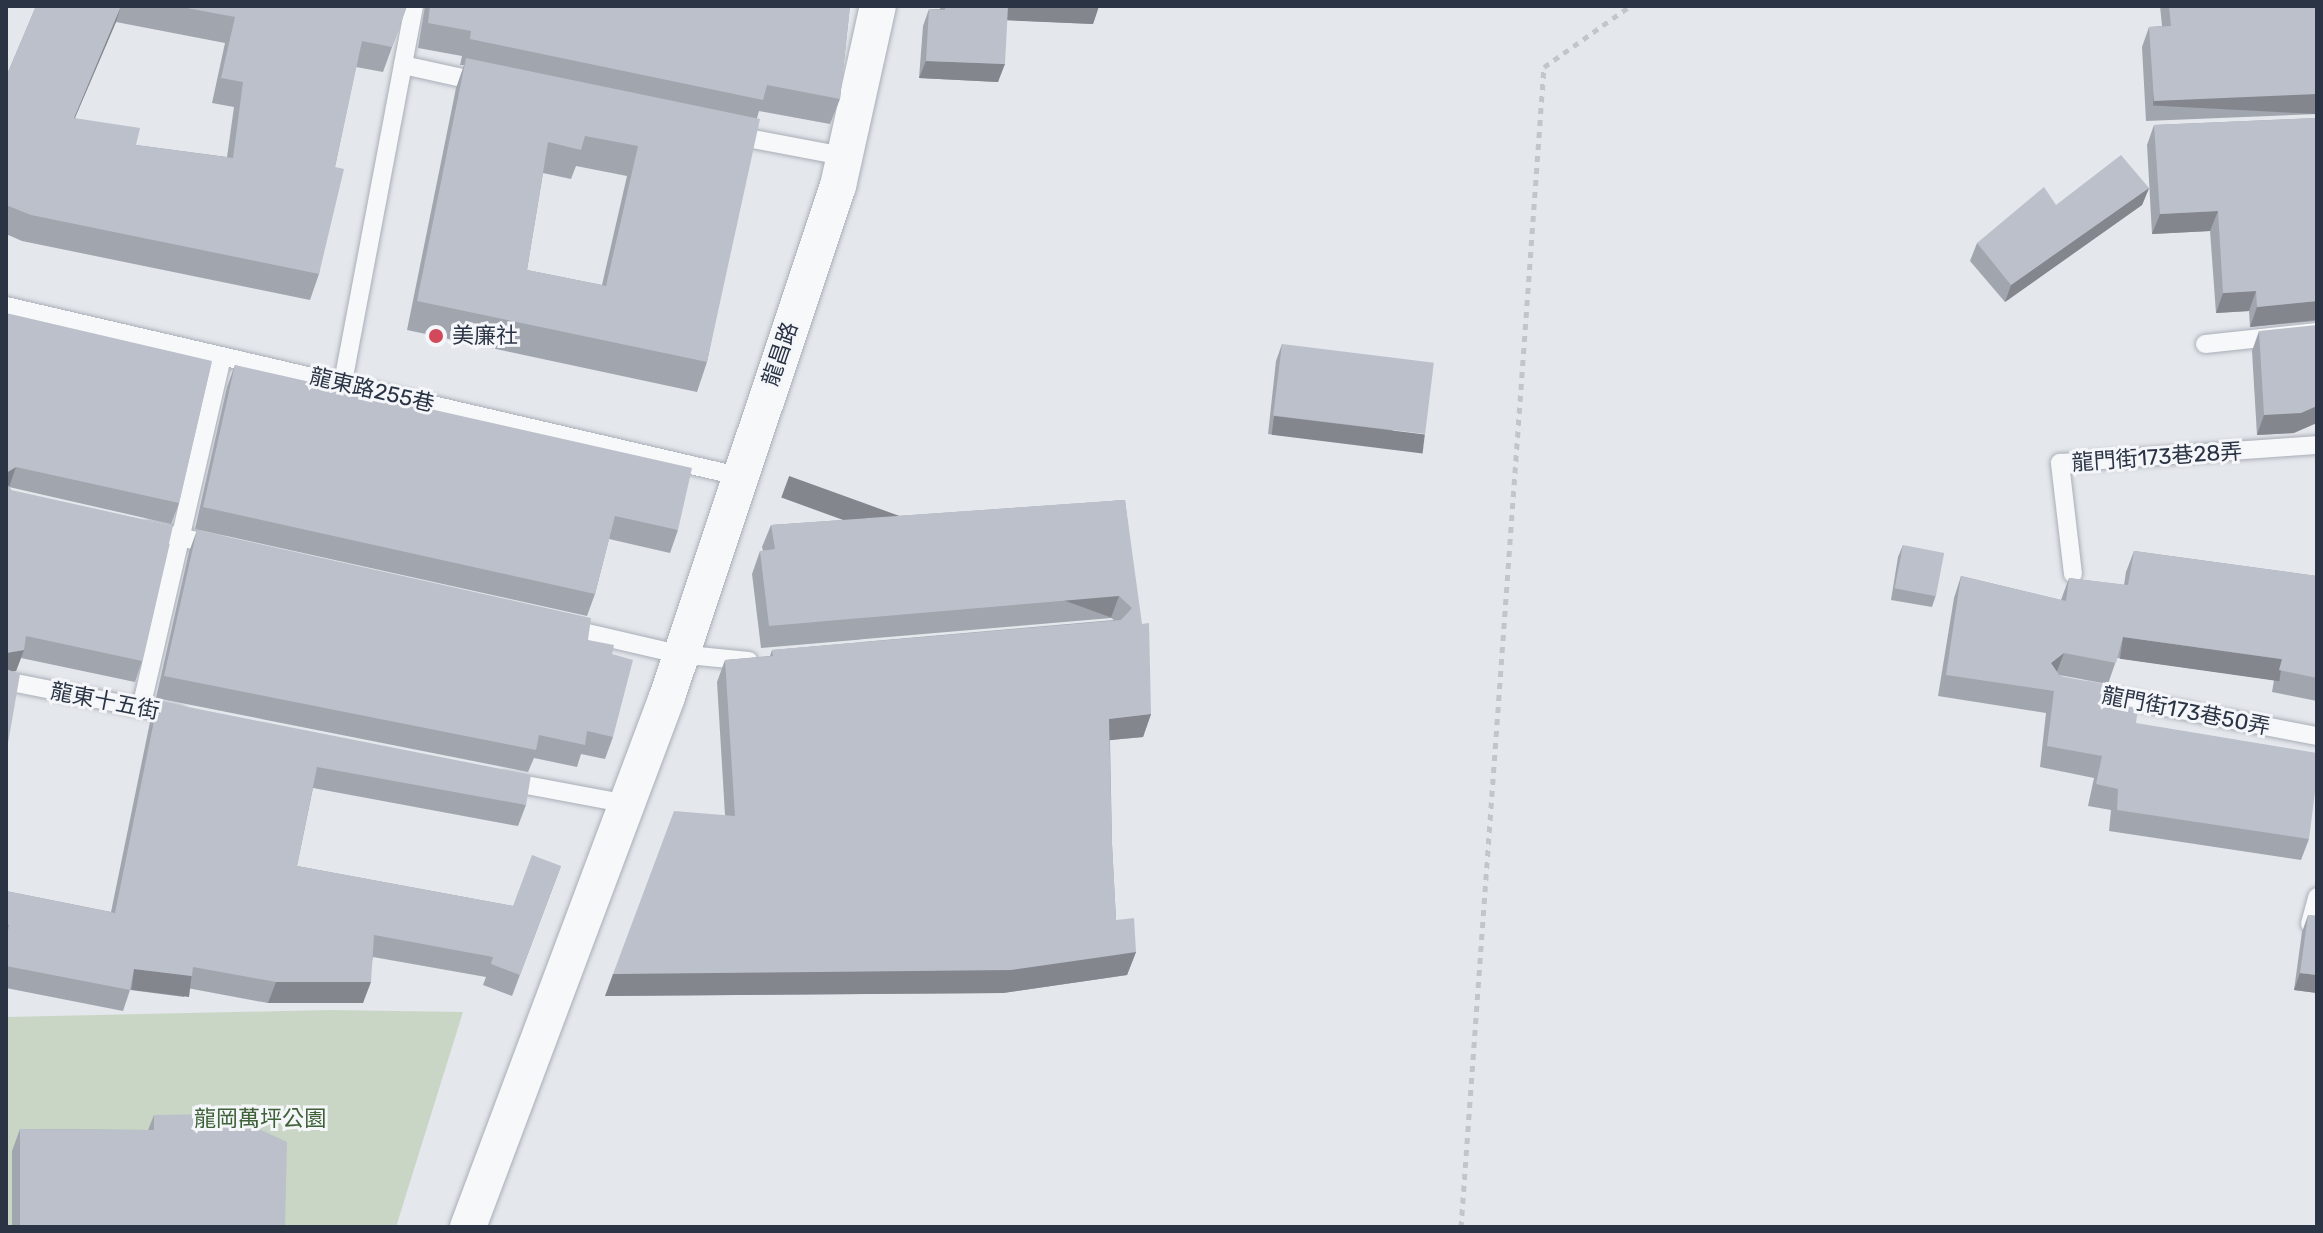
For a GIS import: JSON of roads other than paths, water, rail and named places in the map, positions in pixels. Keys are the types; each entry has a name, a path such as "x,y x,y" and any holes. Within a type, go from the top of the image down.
{"street":[{"name":"龍昌路","path":"468,1227 667,697 678,654 848,157 878,6"}],"lane":[{"path":"343,382 414,6"},
{"path":"403,65 496,85"},
{"path":"712,131 848,157"},
{"name":"龍東路255巷","path":"6,306 738,476"},
{"path":"2205,344 2317,332"},
{"path":"141,708 176,536 222,357"},
{"name":"龍門街173巷28弄","path":"2073,574 2060,463 2317,445"},
{"path":"130,526 238,551"},
{"path":"543,623 678,654 769,659"},
{"name":"龍東十五街","path":"6,681 203,720"},
{"name":"龍門街173巷50弄","path":"2070,689 2317,736"},
{"path":"483,777 628,804"},
{"path":"2310,924 2317,897"}],"place":[{"name":"美廉社","path":"436,336"}],"park label":[{"name":"龍岡萬坪公園","path":"260,1119"}]}
